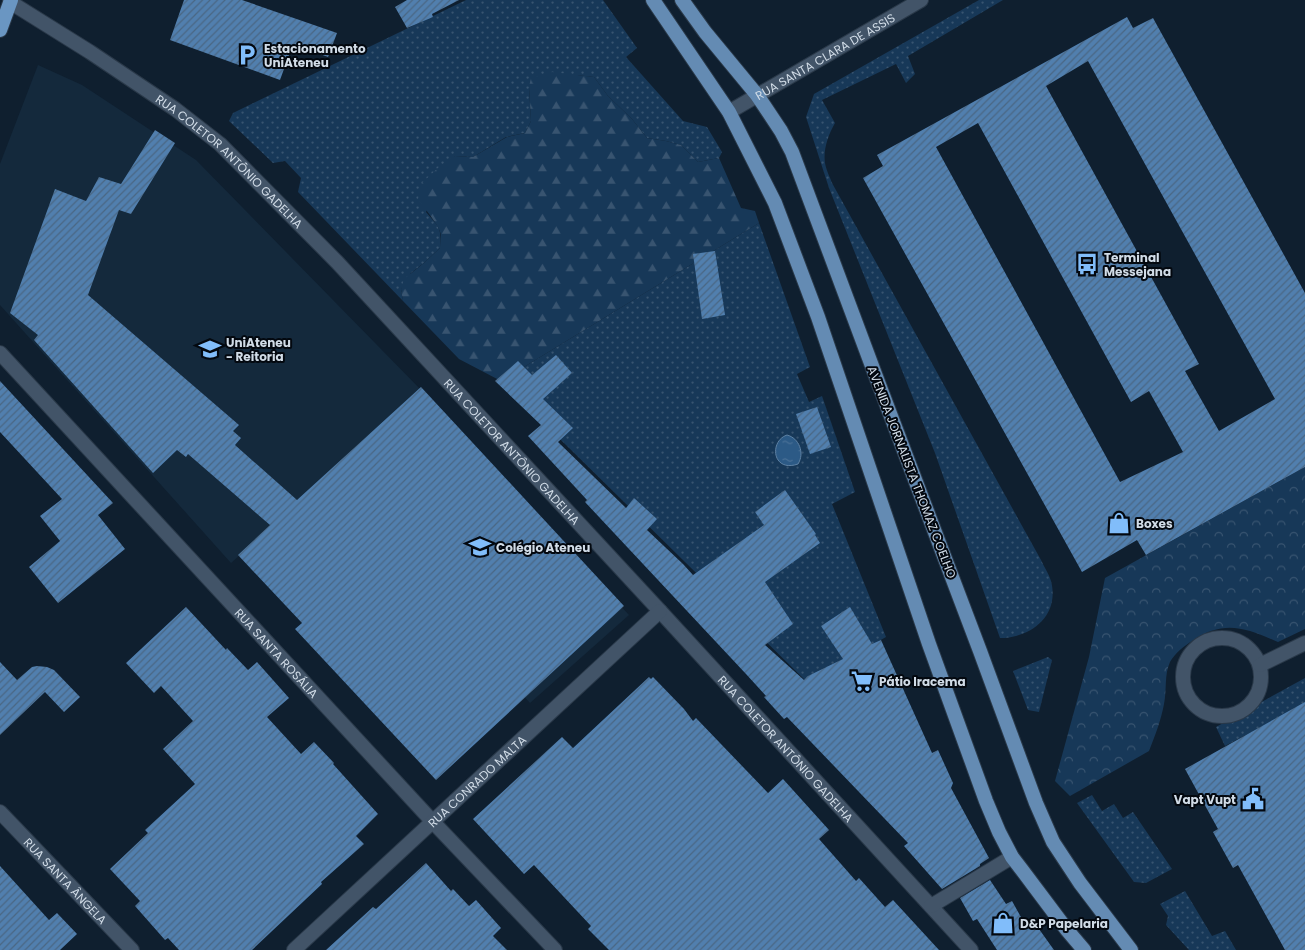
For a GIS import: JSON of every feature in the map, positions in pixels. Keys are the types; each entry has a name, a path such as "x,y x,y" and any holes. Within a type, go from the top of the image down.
{"highway":[{"path":"0,30 10,1"}],"main road":[{"path":"653,0 729,112 783,224 818,317 929,644 999,832 1012,857 1084,950"},
{"name":"AVENIDA JORNALISTA THOMAZ COELHO","path":"682,0 705,32 757,95 781,131 792,152 1033,796 1053,842 1080,883 1131,950"}],"street":[{"name":"RUA COLETOR ANTÔNIO GADELHA","path":"10,1 175,109 220,144 336,262 971,950"},
{"name":"RUA SANTA CLARA DE ASSIS","path":"729,112 917,1"},
{"name":"RUA SANTA ROSÁLIA","path":"0,353 433,822 555,950"},
{"name":"RUA CONRADO MALTA","path":"294,950 660,611"},
{"path":"1222,638 1235,640 1246,646 1260,665 1261,679 1259,692 1252,703 1241,711 1228,715 1215,715 1203,710 1193,701 1186,690 1183,677 1185,664 1199,645 1210,640 1222,638"},
{"path":"1260,665 1305,643"},
{"name":"RUA SANTA ÂNGELA","path":"0,812 132,950"},
{"path":"931,906 1012,857"}],"shaded area":[{"name":"UniAteneu - Reitoria","path":"38,65 82,85 196,160 423,392 629,615 530,703 391,549 296,505 231,563 0,305 0,164"}],"green space":[{"path":"466,0 603,0 637,48 626,57 683,121 707,127 722,152 719,158 698,162 681,145 647,138 632,119 608,96 594,77 576,75 529,87 531,121 525,133 506,137 473,157 455,156 426,212 439,228 440,248 411,273 401,289 403,301 298,192 301,178 285,161 273,163 229,121 233,113"},
{"path":"979,0 1003,0 908,56 915,74 906,83 896,64 822,100 835,123 825,148 826,166 832,183 1051,581 1053,593 1051,605 1040,623 1022,634 1000,638 935,453 829,188 806,117 814,94"},
{"path":"552,72 594,77 608,96 632,119 647,138 681,145 698,162 719,158 741,208 755,211 759,223 501,381 459,359 403,301 401,289 404,279 440,248 440,231 418,199 422,183 440,166 455,156 473,157 507,137 525,133 531,121 529,87 531,78"},
{"path":"759,223 810,367 797,374 809,402 822,396 855,492 832,504 886,637 807,682 501,381"},
{"path":"1305,467 1305,629 1278,642 1245,630 1225,628 1204,634 1186,645 1174,656 1168,667 1163,710 1149,751 1070,796 1055,781 1089,657 1105,578"},
{"path":"1048,657 1052,660 1039,712 1028,710 1013,671"},
{"path":"1305,678 1305,704 1225,746 1216,727"},
{"path":"1092,795 1102,811 1114,804 1123,818 1133,812 1172,869 1146,883 1134,882 1077,803"},
{"path":"1185,891 1212,936 1225,931 1236,950 1189,950 1166,925 1168,916 1160,904"}],"water":[{"path":"787,435 795,439 801,451 798,464 789,466 778,460 776,455 777,443"}],"building":[{"path":"184,0 242,0 337,33 328,57 293,44 280,80 170,40"},
{"path":"407,0 459,0 432,14 433,17 407,28 395,7"},
{"path":"1127,17 1133,28 1153,18 1305,293 1305,467 1146,555 1137,540 1082,572 863,178 883,166 877,155","holes":["1088,61 1275,399 1219,431 1185,371 1199,364 1046,86","978,123 1131,402 1149,391 1183,452 1120,482 936,147"]},
{"path":"155,130 175,143 131,214 119,210 88,295 239,425 233,431 241,438 235,445 297,500 421,387 624,606 436,780 295,629 302,623 238,555 270,525 188,454 186,457 177,450 153,473 34,340 38,335 10,313 55,189 86,201 99,177 121,184"},
{"path":"715,251 725,315 702,319 693,254"},
{"path":"556,355 572,373 543,399 573,428 558,442 626,508 634,498 657,519 647,530 693,575 764,525 755,512 785,490 816,534 820,543 765,582 793,624 765,645 804,680 808,676 843,659 821,626 850,607 872,644 881,640 932,753 938,750 953,783 951,788 989,858 980,866 942,889 904,846 908,843 787,717 784,719 764,697 766,696 585,502 587,500 528,436 541,425 495,381 518,361 532,375"},
{"path":"0,381 113,503 98,515 125,549 58,603 29,567 60,541 40,516 62,499 0,432"},
{"path":"817,407 831,447 810,454 796,414"},
{"path":"186,607 226,650 227,648 248,670 257,662 289,698 267,717 301,754 314,742 378,814 356,836 364,844 321,882 322,884 252,950 179,950 168,938 165,940 135,906 140,901 110,869 148,833 145,830 195,784 163,749 193,721 161,686 154,693 126,663"},
{"path":"0,662 17,680 32,667 47,667 54,670 80,697 64,712 45,692 0,735"},
{"path":"649,677 651,679 653,677 693,721 696,718 768,793 783,779 829,830 819,839 856,881 859,878 885,907 893,900 939,950 609,950 588,929 591,926 534,865 524,874 473,819 562,737 573,748"},
{"name":"Vapt Vupt","path":"1305,702 1305,950 1285,950 1238,865 1233,868 1213,832 1218,829 1185,769"},
{"path":"426,863 451,891 453,889 469,906 476,900 501,928 493,936 507,950 326,950 373,907 376,909"},
{"path":"0,866 49,920 57,913 77,934 60,950 0,950"},
{"path":"990,880 1006,904 1012,901 1026,926 1034,922 1054,950 997,950 977,919 973,921 960,898"}],"place":[{"name":"Estacionamento UniAteneu","path":"247,55"},
{"name":"Terminal Messejana","path":"1087,264"},
{"name":"UniAteneu - Reitoria","path":"210,349"},
{"name":"Boxes","path":"1119,523"},
{"name":"Colégio Ateneu","path":"480,547"},
{"name":"Pátio Iracema","path":"862,681"},
{"name":"Vapt Vupt","path":"1253,799"},
{"name":"D&P Papelaria","path":"1003,923"}]}
